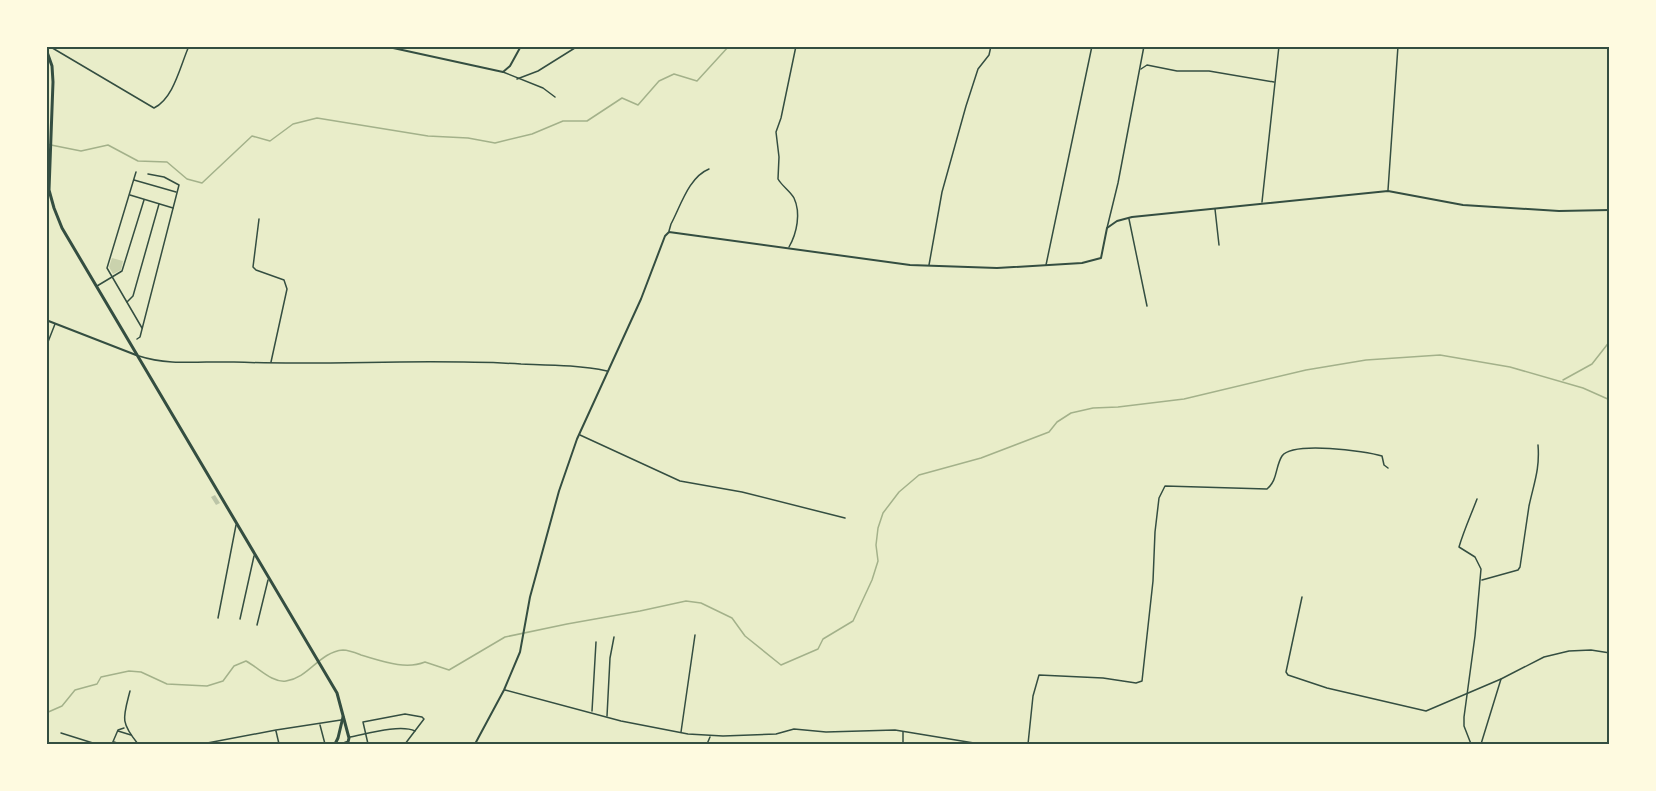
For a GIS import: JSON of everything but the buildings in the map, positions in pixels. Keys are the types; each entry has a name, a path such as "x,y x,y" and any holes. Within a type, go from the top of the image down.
{"main road":[{"path":"48,48 52,66 49,190 62,228 337,693 349,737 348,742 342,744 338,737"},
{"path":"335,744 343,718"},
{"path":"338,737 344,733 349,737"}],"street":[{"path":"48,48 154,108 162,105 170,92 189,46"},
{"path":"384,46 503,72 543,88 555,97"},
{"path":"503,72 510,66 521,46"},
{"path":"517,79 538,71 578,46"},
{"path":"789,248 798,213 793,197 778,179 779,157 776,132 796,46"},
{"path":"929,266 942,192 966,106 978,69 988,55 991,46"},
{"path":"1046,265 1092,46"},
{"path":"669,232 910,265 997,268 1082,263 1101,258 1144,46"},
{"path":"1262,203 1279,46"},
{"path":"1388,191 1398,46"},
{"path":"1140,69 1147,65 1177,71 1209,71 1276,82"},
{"path":"475,744 517,662 524,622 559,491 579,434 641,299 665,236 694,178 700,172 709,169"},
{"path":"136,172 107,266 142,328"},
{"path":"136,339 140,337 179,185 164,177 148,174"},
{"path":"134,179 177,193"},
{"path":"1107,228 1117,221 1129,218 1388,191 1463,204 1559,212 1610,210"},
{"path":"129,195 173,208"},
{"path":"96,286 123,269 144,200"},
{"path":"127,302 133,296 159,204"},
{"path":"1215,208 1219,245"},
{"path":"1129,218 1147,306"},
{"path":"259,219 253,267 284,280 287,289 271,363"},
{"path":"46,320 148,360 271,363 467,361 608,371"},
{"path":"46,347 56,323"},
{"path":"579,434 680,481 742,492 845,518"},
{"path":"1481,580 1518,570 1520,567 1530,503 1536,485 1538,445"},
{"path":"1028,744 1033,696 1039,675 1103,678 1136,683 1142,681 1154,581 1155,532 1159,498 1165,486 1267,489 1275,481 1284,453 1308,448 1359,451 1378,455 1382,456 1384,465 1388,468"},
{"path":"1471,744 1464,726 1481,569 1475,557 1459,547 1477,499"},
{"path":"219,618 236,523"},
{"path":"240,620 255,554"},
{"path":"257,625 269,577"},
{"path":"1302,597 1288,675 1327,688 1426,711 1501,679 1544,657 1569,651 1591,650 1610,653"},
{"path":"681,732 695,635"},
{"path":"607,717 610,658 614,637"},
{"path":"592,712 596,642"},
{"path":"1481,744 1501,679"},
{"path":"504,690 607,717 710,736 776,734 794,729 826,732 903,731 980,744"},
{"path":"130,691 125,709 125,728 138,744"},
{"path":"369,744 363,722 405,714 424,718 405,744"},
{"path":"201,744 343,718"},
{"path":"320,724 325,744"},
{"path":"120,744 112,743 117,731 125,728"},
{"path":"349,737 396,729 415,731"},
{"path":"276,730 279,744"},
{"path":"117,731 131,735"},
{"path":"903,731 903,744"},
{"path":"61,733 96,744"},
{"path":"707,744 710,736"}],"green space":[{"path":"112,258 123,261 121,270 113,274 109,267"}],"waterway":[{"path":"46,144 81,151 108,145 138,161 167,162 187,179 202,183 252,136 270,141 293,124 317,118 428,136 468,138 495,143 532,134 563,121 587,121 622,98 638,105 659,81 674,74 697,81 729,46"},
{"path":"1563,380 1592,364 1610,341"},
{"path":"46,713 62,706 75,690 97,684 101,677 129,671 141,672 167,684 207,686 223,681 234,666 246,661 276,680 286,681 301,675 327,655 343,650 393,664 410,665 425,662 449,670 505,637 686,601 701,603 732,618 745,636 781,665 818,649 823,639 853,621 878,561 876,545 883,513 899,492 919,475 981,458 1049,432 1057,422 1071,413 1093,408 1184,399 1306,370 1366,360 1440,355 1510,367 1583,388 1610,400"}]}
